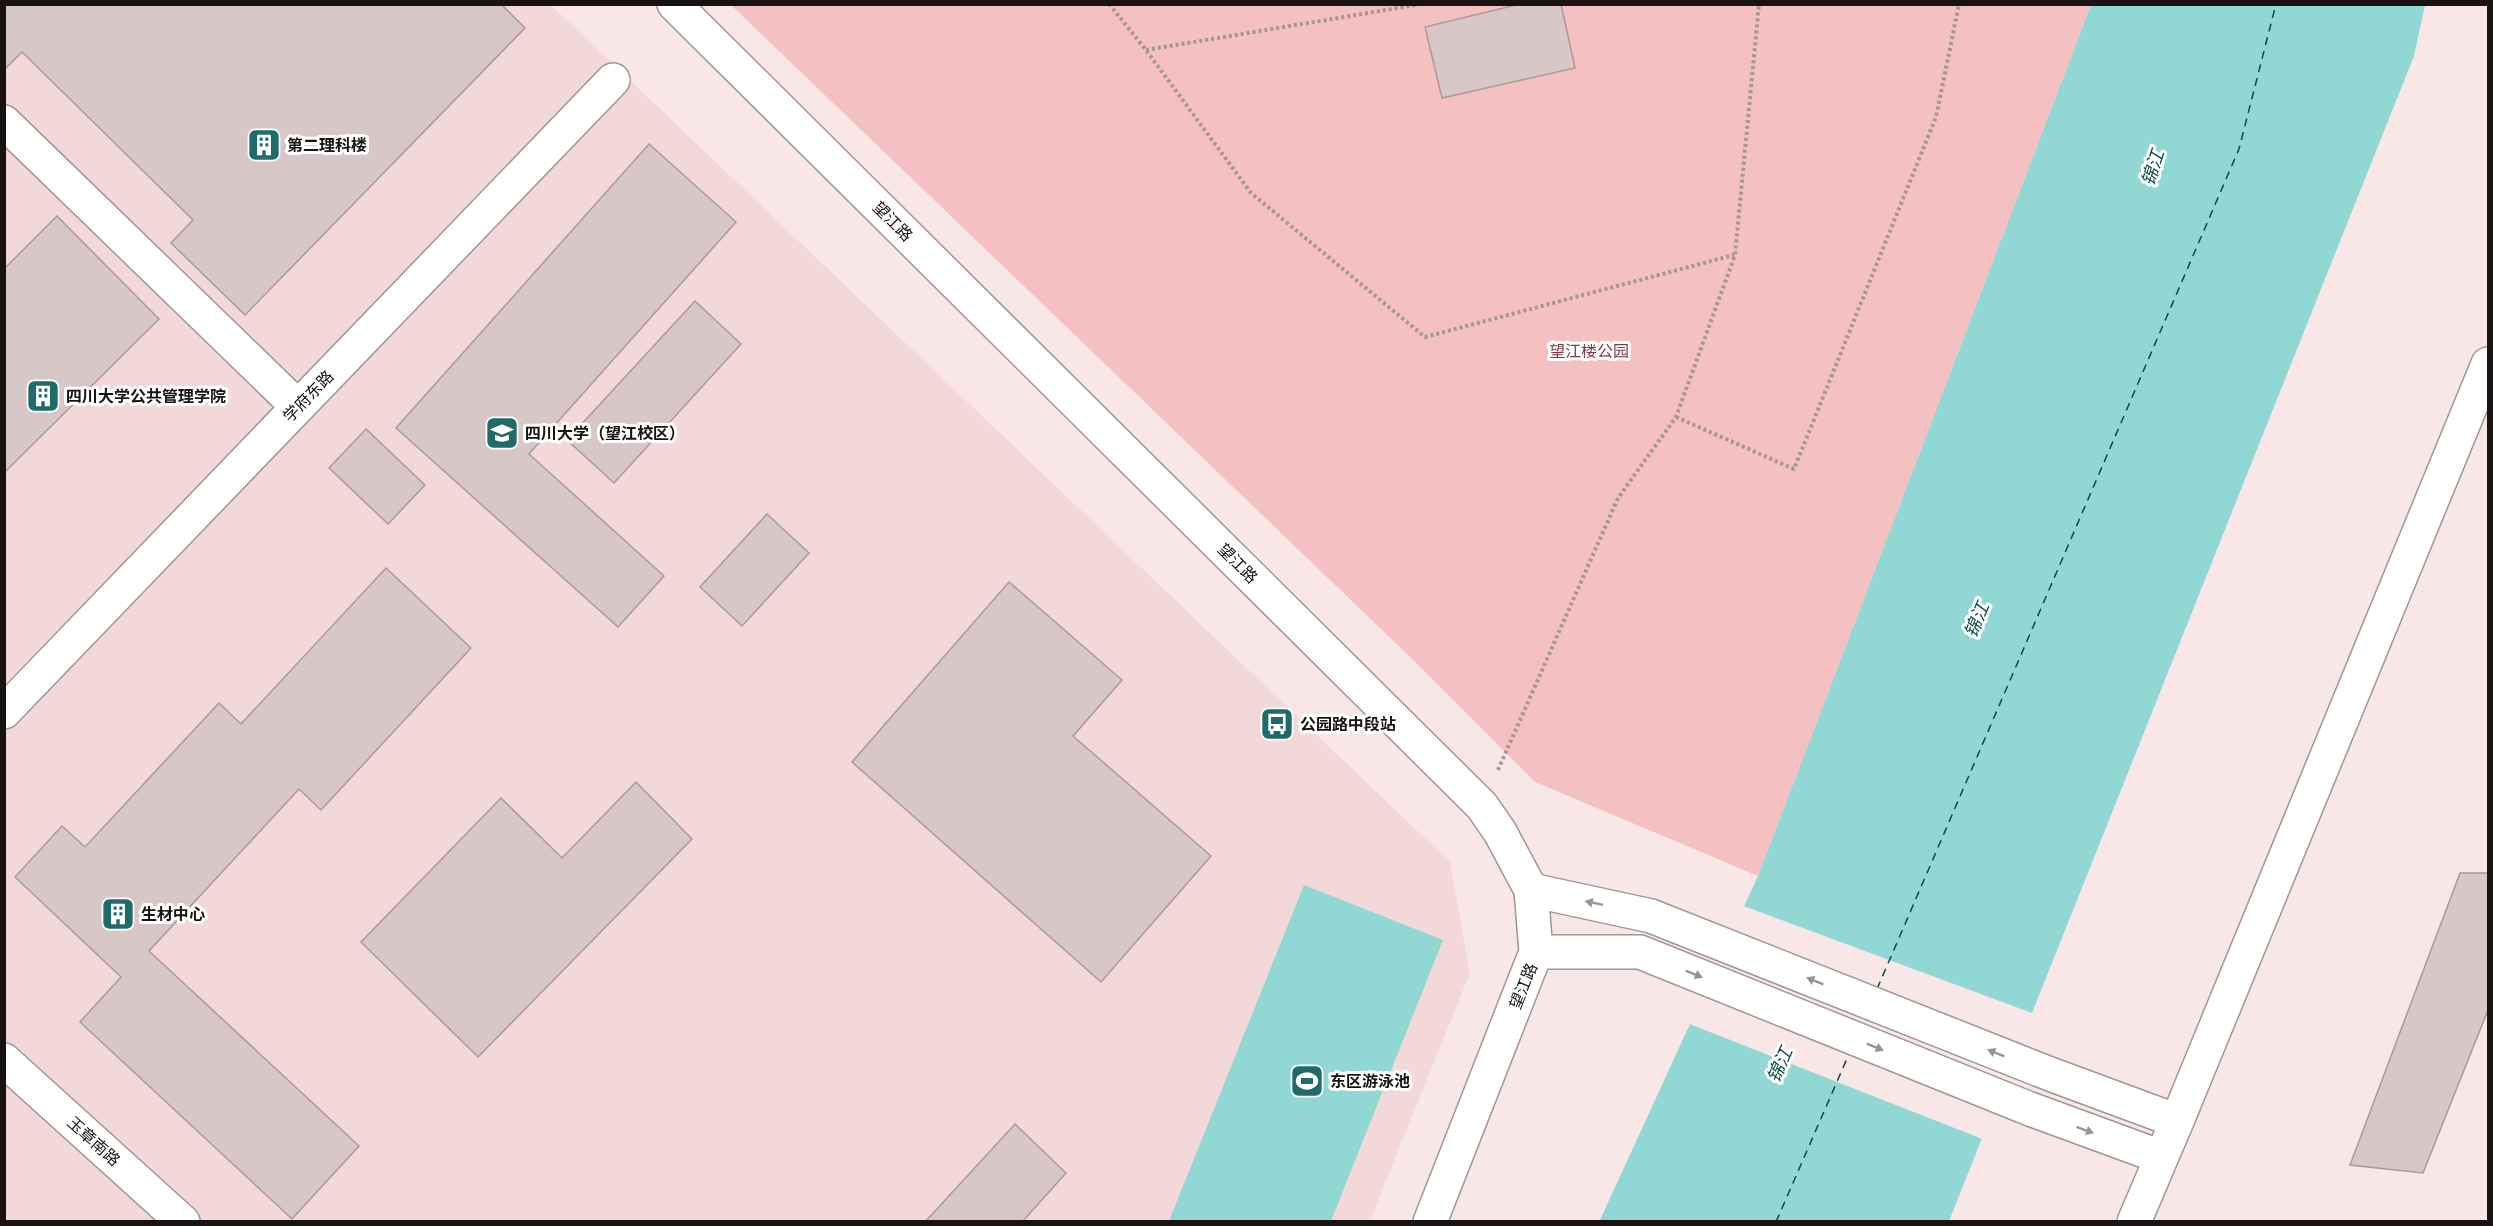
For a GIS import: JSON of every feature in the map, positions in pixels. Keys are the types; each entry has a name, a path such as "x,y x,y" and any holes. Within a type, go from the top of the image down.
{"street":[{"name":"望江路","path":"674,4 1482,806 1500,832 1531,890 1536,952 1430,1221"},
{"name":"学府东路","path":"4,712 613,80"},
{"path":"4,122 298,407"},
{"path":"2134,1221 2488,364"},
{"path":"1531,890 1651,916 2050,1074 2177,1121"},
{"path":"1536,952 1640,952 2030,1109 2161,1157"},
{"name":"玉章南路","path":"4,1060 183,1221"}],"path":[{"path":"1109,4 1146,50 1251,193 1425,338 1735,255"},
{"path":"1146,50 1422,4"},
{"path":"1482,806 1618,498 1676,417 1735,255 1759,4"},
{"path":"1676,417 1794,469 1936,117 1959,4"}],"shaded area":[{"name":"四川大学（望江校区）","path":"5,5 551,5 1450,862 1470,973 1370,1221 5,1222"}],"green space":[{"name":"望江楼公园","path":"731,5 2091,5 1758,876 1535,782 1405,652"}],"water":[{"name":"锦江","path":"2091,5 2425,5 2414,56 1949,1221 1599,1222 1758,876"},
{"name":"东区游泳池","path":"1304,885 1443,940 1331,1221 1169,1221"}],"pier":[{"path":"1741,905 2035,1014 1985,1140 1687,1023"}],"building":[{"name":"第二理科楼","path":"4,4 501,4 525,28 245,315 171,243 193,220 22,52 4,70"},
{"path":"1520,4 1561,4 1575,68 1442,98 1425,27"},
{"path":"649,144 736,222 529,454 664,576 618,627 396,428"},
{"name":"四川大学公共管理学院","path":"57,216 159,319 4,473 4,269"},
{"path":"695,301 741,344 614,483 567,440"},
{"path":"366,429 425,485 388,524 329,468"},
{"path":"767,514 809,553 742,626 700,587"},
{"name":"生材中心","path":"386,568 471,648 321,810 299,789 149,951 359,1146 292,1219 80,1022 121,977 15,877 62,826 85,847 219,703 241,724"},
{"path":"1009,582 1122,680 1073,736 1211,856 1101,982 852,762"},
{"path":"636,782 692,839 478,1057 361,942 501,798 562,858"},
{"path":"2460,873 2488,873 2488,1010 2423,1173 2350,1165"},
{"path":"1015,1124 1066,1173 1022,1222 925,1222"}],"ferry route":[{"path":"1877,989 2239,149 2276,4"},
{"path":"1776,1222 1849,1054"}],"place":[{"name":"第二理科楼","path":"264,145"},
{"name":"四川大学公共管理学院","path":"43,396"},
{"name":"四川大学（望江校区）","path":"502,433"},
{"name":"公园路中段站","path":"1277,724"},
{"name":"生材中心","path":"118,914"},
{"name":"东区游泳池","path":"1307,1081"}]}
